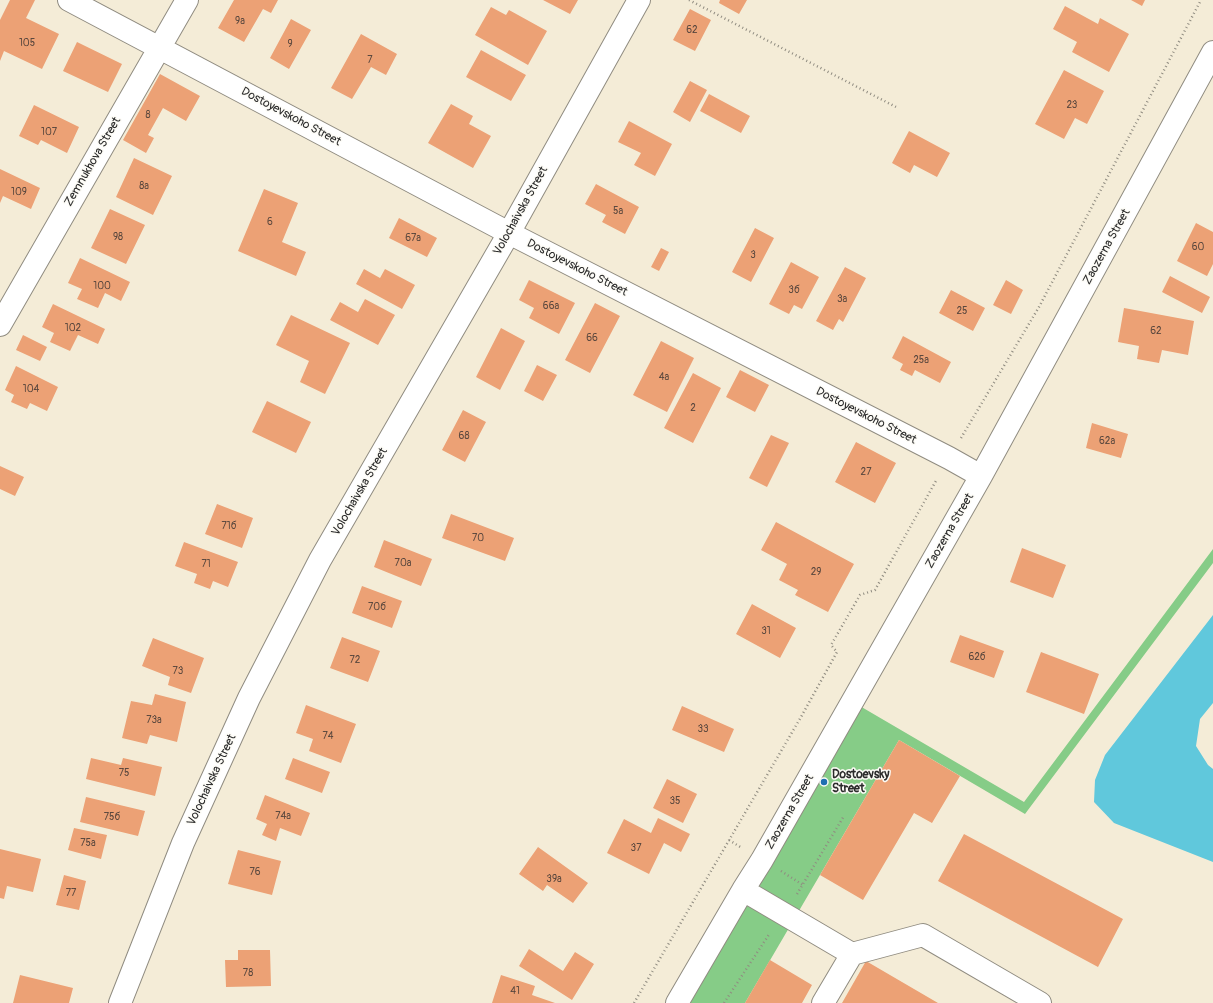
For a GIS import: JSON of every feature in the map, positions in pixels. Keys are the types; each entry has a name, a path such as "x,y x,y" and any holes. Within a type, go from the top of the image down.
{"street":[{"name":"Dostoyevskoho Street","path":"69,0 509,233 949,458 981,476"},
{"name":"Zemnukhova Street","path":"0,325 187,0"},
{"name":"Volochaivska Street","path":"120,1003 183,843 249,698 320,560 509,233 639,0"},
{"name":"Zaozerna Street","path":"677,1003 743,890 770,848 981,476 1213,52"},
{"path":"743,890 852,954"},
{"path":"823,1003 852,954 923,935 1040,1003"}],"path":[{"path":"689,0 898,108"},
{"path":"634,1003 801,717 837,652 831,645 860,595 875,590 949,458 1038,307 1201,0"},
{"path":"724,1003 803,885 844,816"}],"green space":[{"path":"1213,549 1213,563 1025,814 899,740 745,1003 677,1003 853,702 1024,802"}],"water":[{"path":"1213,615 1213,703 1200,719 1196,746 1208,765 1213,769 1213,862 1114,823 1094,802 1095,780 1105,755"}],"building":[{"path":"10,0 35,0 26,18 59,34 42,69 4,51 0,61 0,20"},
{"path":"234,0 278,0 271,13 263,9 244,42 218,28"},
{"path":"543,0 578,0 570,14"},
{"path":"720,0 747,0 739,14 719,3"},
{"path":"1131,0 1145,0 1142,6"},
{"path":"1065,6 1098,24 1100,18 1129,34 1109,72 1072,52 1077,42 1053,29"},
{"path":"491,7 506,15 509,10 547,31 528,65 475,35"},
{"path":"690,9 711,20 695,51 673,40"},
{"path":"291,19 311,30 289,69 270,58"},
{"path":"361,34 397,54 386,75 371,67 352,99 331,88"},
{"path":"77,42 122,64 108,92 63,71"},
{"path":"481,50 526,75 511,101 466,77"},
{"path":"1064,70 1104,91 1087,124 1075,118 1064,139 1035,124"},
{"path":"160,74 200,96 186,121 163,108 148,135 154,138 146,153 123,140"},
{"path":"690,81 707,90 690,122 673,112"},
{"path":"709,94 750,116 741,133 700,111"},
{"path":"451,104 473,116 469,124 491,136 473,168 428,143"},
{"path":"34,105 79,127 67,153 41,140 38,145 19,136"},
{"path":"629,121 672,144 655,176 634,165 641,153 618,142"},
{"path":"909,131 950,153 937,177 914,165 910,173 892,163"},
{"path":"134,158 172,176 153,215 116,197"},
{"path":"0,169 40,188 31,209 3,196 0,203"},
{"path":"596,184 639,207 625,234 602,222 606,215 585,204"},
{"path":"264,189 298,203 282,242 306,252 296,276 238,251"},
{"path":"110,209 145,225 126,264 91,248"},
{"path":"399,218 437,238 427,257 389,238"},
{"path":"1196,223 1213,232 1213,264 1207,276 1177,261"},
{"path":"755,228 774,238 751,282 732,272"},
{"path":"661,248 669,252 659,271 651,267"},
{"path":"80,258 130,282 121,301 105,293 98,308 77,299 82,289 68,283"},
{"path":"791,262 819,277 802,309 794,305 789,314 769,304"},
{"path":"845,267 866,278 843,322 839,319 833,330 816,321"},
{"path":"364,269 380,278 385,269 415,285 402,309 356,284"},
{"path":"1170,276 1210,297 1202,313 1162,292"},
{"path":"529,280 575,303 559,334 529,318 534,308 519,300"},
{"path":"1006,280 1023,290 1011,314 993,305"},
{"path":"951,290 985,308 973,331 939,313"},
{"path":"365,299 395,315 378,345 330,320 340,302 358,312"},
{"path":"595,303 620,316 590,373 565,360"},
{"path":"53,304 105,329 98,344 78,335 70,351 50,342 54,333 42,327"},
{"path":"1124,308 1194,321 1188,355 1162,350 1159,363 1137,359 1139,346 1118,342"},
{"path":"291,315 350,343 325,394 300,382 309,361 276,345"},
{"path":"501,328 525,341 500,390 476,377"},
{"path":"23,335 47,347 40,361 16,350"},
{"path":"903,336 951,362 940,383 915,370 912,376 900,370 903,364 892,358"},
{"path":"661,341 694,358 667,412 633,395"},
{"path":"537,365 557,375 543,401 524,391"},
{"path":"16,366 58,387 47,411 30,403 27,409 11,402 14,395 5,390"},
{"path":"740,370 769,385 755,412 726,397"},
{"path":"693,373 721,388 693,443 664,428"},
{"path":"267,401 311,422 296,453 252,432"},
{"path":"463,410 486,422 465,462 442,450"},
{"path":"1092,423 1128,434 1121,458 1086,448"},
{"path":"771,435 789,443 767,487 749,478"},
{"path":"856,442 896,463 875,503 835,482"},
{"path":"0,466 24,477 15,496 0,489"},
{"path":"217,504 253,518 242,548 205,534"},
{"path":"451,514 514,538 505,561 442,538"},
{"path":"776,522 854,564 828,612 795,595 798,590 779,580 787,564 761,550"},
{"path":"384,540 432,559 421,586 374,567"},
{"path":"184,542 238,562 228,587 213,581 210,589 194,583 197,574 175,566"},
{"path":"1022,548 1066,565 1053,598 1010,582"},
{"path":"362,586 402,601 392,628 352,613"},
{"path":"752,604 796,628 780,658 736,634"},
{"path":"960,635 1004,651 994,678 950,662"},
{"path":"342,637 380,651 368,682 330,668"},
{"path":"153,638 204,658 191,693 168,685 170,677 142,666"},
{"path":"1041,652 1099,674 1084,714 1026,692"},
{"path":"155,694 186,702 177,742 150,735 147,744 122,738 131,701 152,705"},
{"path":"306,705 356,724 341,763 309,751 313,739 296,733"},
{"path":"682,706 734,729 724,752 672,730"},
{"path":"899,740 960,776 932,823 914,813 863,900 820,875"},
{"path":"91,758 121,765 123,758 162,767 155,796 86,779"},
{"path":"293,758 330,772 322,793 285,779"},
{"path":"667,779 697,794 683,823 653,808"},
{"path":"265,795 310,813 301,836 280,828 276,841 262,835 267,824 256,819"},
{"path":"86,797 145,811 138,836 80,822"},
{"path":"658,818 690,834 681,852 664,843 649,874 607,853 624,819 651,833"},
{"path":"74,828 107,835 101,859 68,850"},
{"path":"964,834 1123,919 1098,967 938,881"},
{"path":"538,847 588,883 573,903 547,885 543,891 519,874"},
{"path":"0,849 41,859 33,892 7,886 4,899 0,898"},
{"path":"238,850 281,861 272,895 228,884"},
{"path":"64,875 86,881 79,910 56,905"},
{"path":"529,949 563,971 575,952 594,964 572,1000 519,966"},
{"path":"238,950 270,950 271,986 226,987 225,960 238,960"},
{"path":"770,960 812,985 802,1003 745,1003"},
{"path":"866,961 938,1003 842,1003"},
{"path":"20,975 73,988 69,1003 13,1003"},
{"path":"501,975 535,986 532,995 555,1003 492,1003"}],"place":[{"name":"Dostoevsky Street","path":"824,782"}]}
